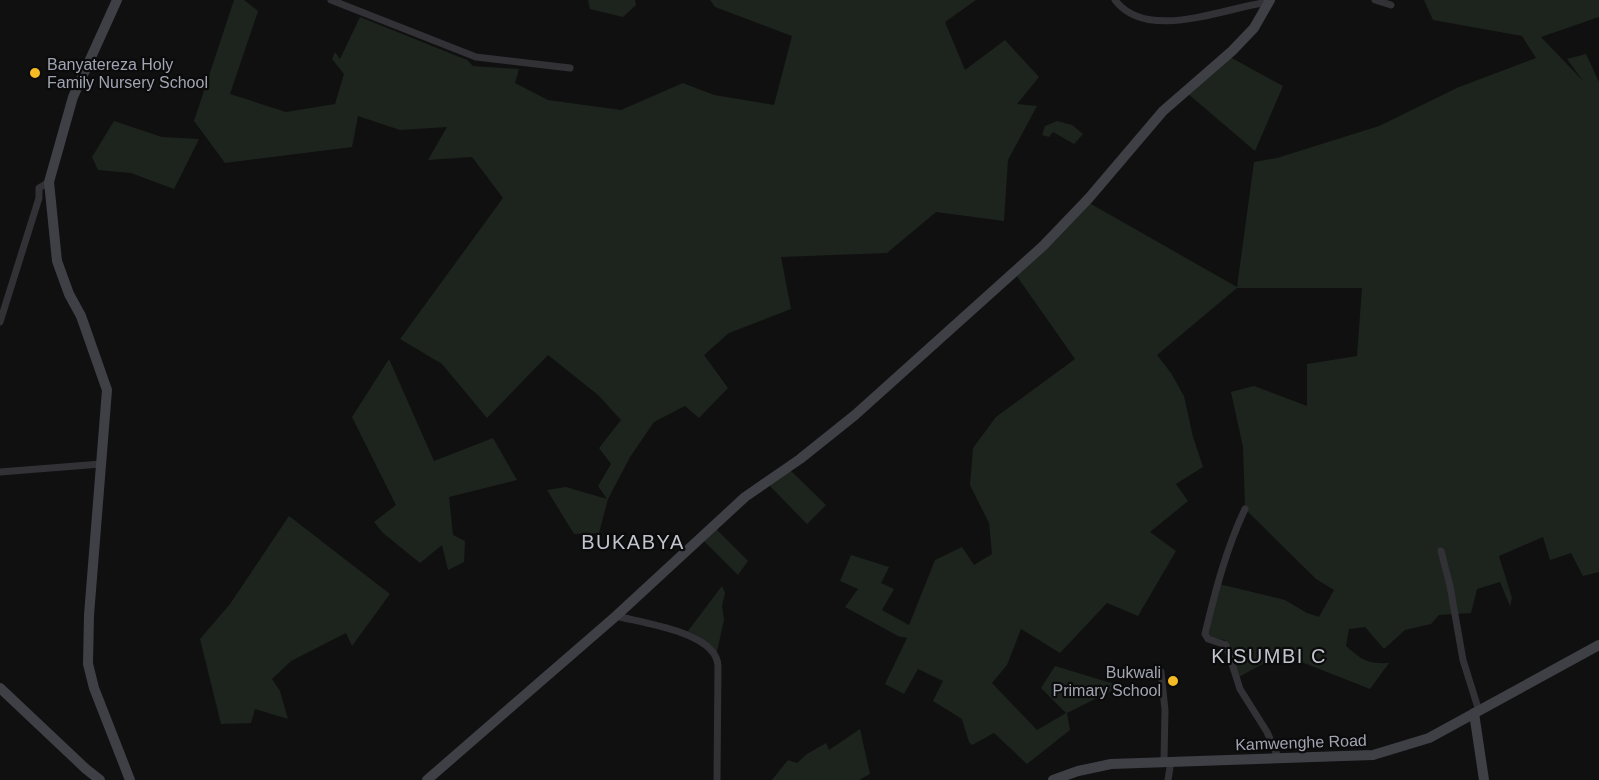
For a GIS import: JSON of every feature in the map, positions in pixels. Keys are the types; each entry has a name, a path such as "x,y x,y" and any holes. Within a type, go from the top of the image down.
{"street":[{"path":"117,0 73,98 49,182 57,261 106,382 107,396 89,615 88,664 94,688 130,780"},
{"path":"331,0 476,57 570,68"},
{"path":"1115,0 1130,14 1163,20 1190,19 1270,1"},
{"path":"1375,0 1390,5"},
{"path":"427,780 616,616 745,497 800,459 855,415 1043,246 1089,198 1163,111 1240,44 1254,28 1270,1"},
{"path":"0,322 39,198 39,188 49,182"},
{"path":"0,472 101,464"},
{"path":"1245,509 1216,588 1205,634 1208,639 1226,645 1240,689 1267,732 1278,758"},
{"path":"1441,551 1450,586 1462,660 1476,712 1484,780"},
{"path":"616,616 695,638 710,648 716,656 718,666 717,780"},
{"name":"Kamwenghe Road","path":"1053,780 1078,771 1111,764 1373,755 1429,738 1599,645"},
{"path":"1161,672 1166,710 1168,780"},
{"path":"0,688 100,780"}],"shaded area":[{"path":"234,0 244,0 258,11 230,94 286,112 335,104 344,74 332,59 335,52 340,59 360,17 467,60 473,66 519,69 515,83 548,100 621,110 683,83 714,95 774,105 792,36 715,7 710,0 976,0 945,22 965,70 1005,40 1039,77 1017,104 1037,106 1008,160 1004,221 936,212 887,253 781,257 791,309 729,333 704,355 728,388 699,418 685,406 654,422 630,457 608,499 599,533 574,534 547,490 566,487 607,499 598,486 611,464 599,448 621,420 598,395 548,355 487,418 442,364 400,339 503,198 472,157 428,160 447,127 400,130 358,116 352,147 225,163 194,121"},
{"path":"588,0 635,0 636,5 623,17 590,9"},
{"path":"1424,0 1599,0 1599,17 1541,37 1583,81 1567,59 1586,54 1599,82 1599,572 1583,576 1571,553 1550,560 1543,537 1499,556 1512,598 1510,606 1500,582 1477,589 1471,613 1439,615 1431,624 1405,630 1384,649 1365,627 1349,629 1346,646 1370,662 1389,663 1370,689 1281,654 1235,679 1225,640 1208,637 1219,584 1285,600 1319,617 1334,590 1316,579 1245,509 1243,447 1231,392 1254,386 1307,406 1307,364 1357,356 1362,288 1237,288 1157,355 1184,396 1193,437 1203,467 1176,484 1188,501 1150,532 1176,551 1138,616 1107,603 1060,653 1021,629 1007,665 992,683 1037,730 1066,713 1041,688 1055,666 1121,686 1067,713 1070,730 1027,764 994,733 972,745 962,719 933,701 943,681 918,669 904,694 885,684 907,638 898,636 845,607 858,589 840,581 851,555 889,567 881,583 894,589 882,610 909,625 935,560 962,547 974,565 992,554 989,523 970,485 973,448 996,417 1075,359 1016,275 1084,200 1237,287 1254,162 1277,158 1379,126 1459,87 1536,58 1522,36 1433,20"},
{"path":"1228,56 1283,86 1255,151 1187,93"},
{"path":"114,121 162,137 199,139 174,189 131,173 98,170 92,157"},
{"path":"1057,121 1072,125 1083,134 1074,144 1053,132 1049,137 1042,135 1045,126"},
{"path":"389,359 434,461 493,438 517,480 449,497 453,535 465,541 464,562 448,570 442,545 420,563 383,533 374,522 396,505 352,417"},
{"path":"790,470 826,505 807,524 769,485"},
{"path":"289,516 390,594 352,646 346,633 291,661 272,679 280,691 288,719 255,709 251,723 221,724 200,639 230,604"},
{"path":"714,527 748,561 738,575 702,539"},
{"path":"722,586 725,593 722,606 724,620 716,656 704,641 688,631"},
{"path":"860,729 870,774 859,780 772,780 788,760 797,763 826,743 829,750"}],"place":[{"name":"Banyatereza Holy Family Nursery School","path":"35,73"},
{"name":"Bukwali Primary School","path":"1173,681"}],"district":[{"name":"BUKABYA","path":"633,542"},
{"name":"KISUMBI C","path":"1269,656"}]}
